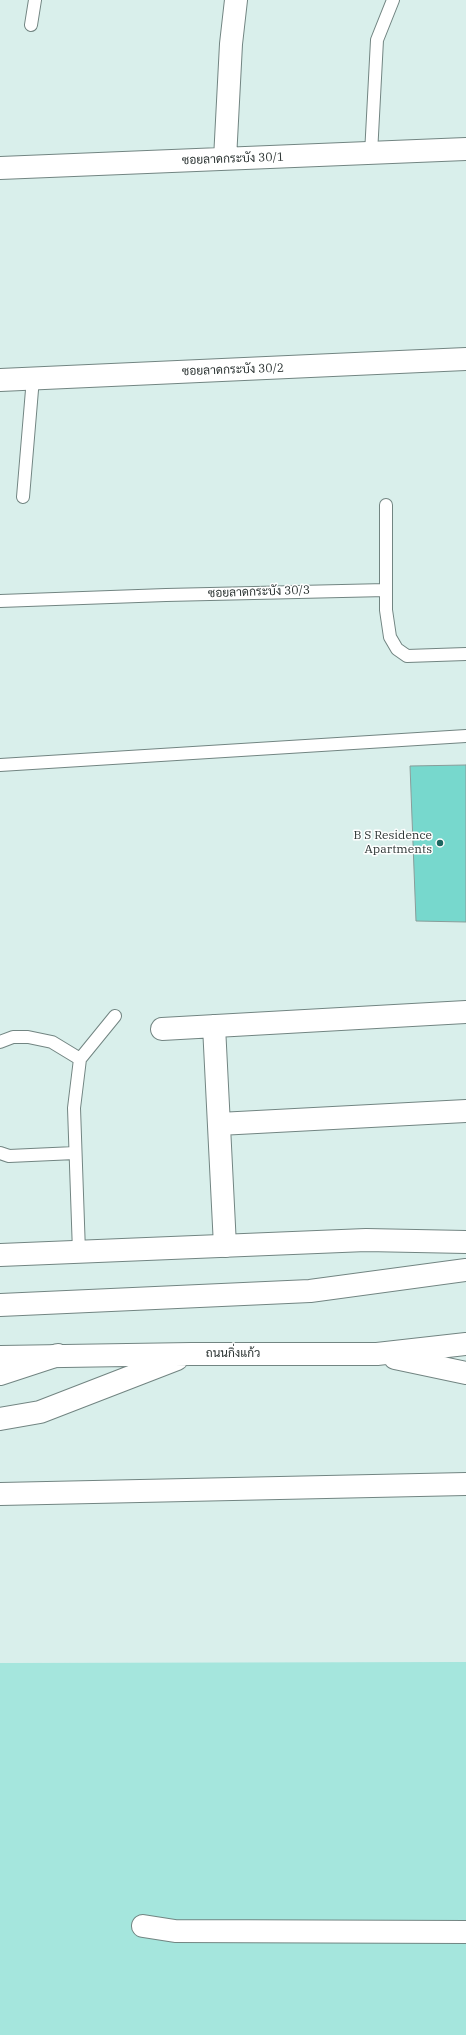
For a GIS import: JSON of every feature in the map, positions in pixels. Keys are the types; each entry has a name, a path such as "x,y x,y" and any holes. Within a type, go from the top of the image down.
{"street":[{"path":"225,159 231,44 236,0"},
{"name":"ซอยลาดกระบัง 30/1","path":"0,168 466,149"},
{"name":"ซอยลาดกระบัง 30/2","path":"0,380 466,359"},
{"path":"162,1029 466,1012"},
{"path":"214,1026 225,1246"},
{"path":"219,1124 466,1110"},
{"path":"0,1255 366,1240 466,1242"},
{"path":"0,1305 310,1291 466,1270"},
{"name":"ถนนกิ่งแก้ว","path":"0,1357 191,1354 377,1354 466,1344"},
{"path":"0,1419 40,1412 191,1354"},
{"path":"377,1354 466,1373"},
{"path":"0,1374 58,1356"},
{"path":"0,1494 466,1484"},
{"path":"143,1926 190,1931 466,1932"}],"lane":[{"path":"32,25 35,0"},
{"path":"371,154 377,40 394,0"},
{"path":"23,497 33,378"},
{"path":"386,505 386,610 390,637 397,649 407,656 466,654"},
{"name":"ซอยลาดกระบัง 30/3","path":"0,601 166,595 386,590"},
{"path":"0,765 466,736"},
{"path":"79,1252 74,1108 80,1059 115,1016"},
{"path":"0,1042 20,1037 52,1042 80,1059"},
{"path":"0,1153 9,1156 75,1153"}],"shaded area":[{"path":"466,1662 466,2035 0,2035 0,1663"}],"building":[{"name":"B S Residence Apartments","path":"466,765 466,922 416,921 410,766"}],"place":[{"name":"B S Residence Apartments","path":"440,843"}]}
